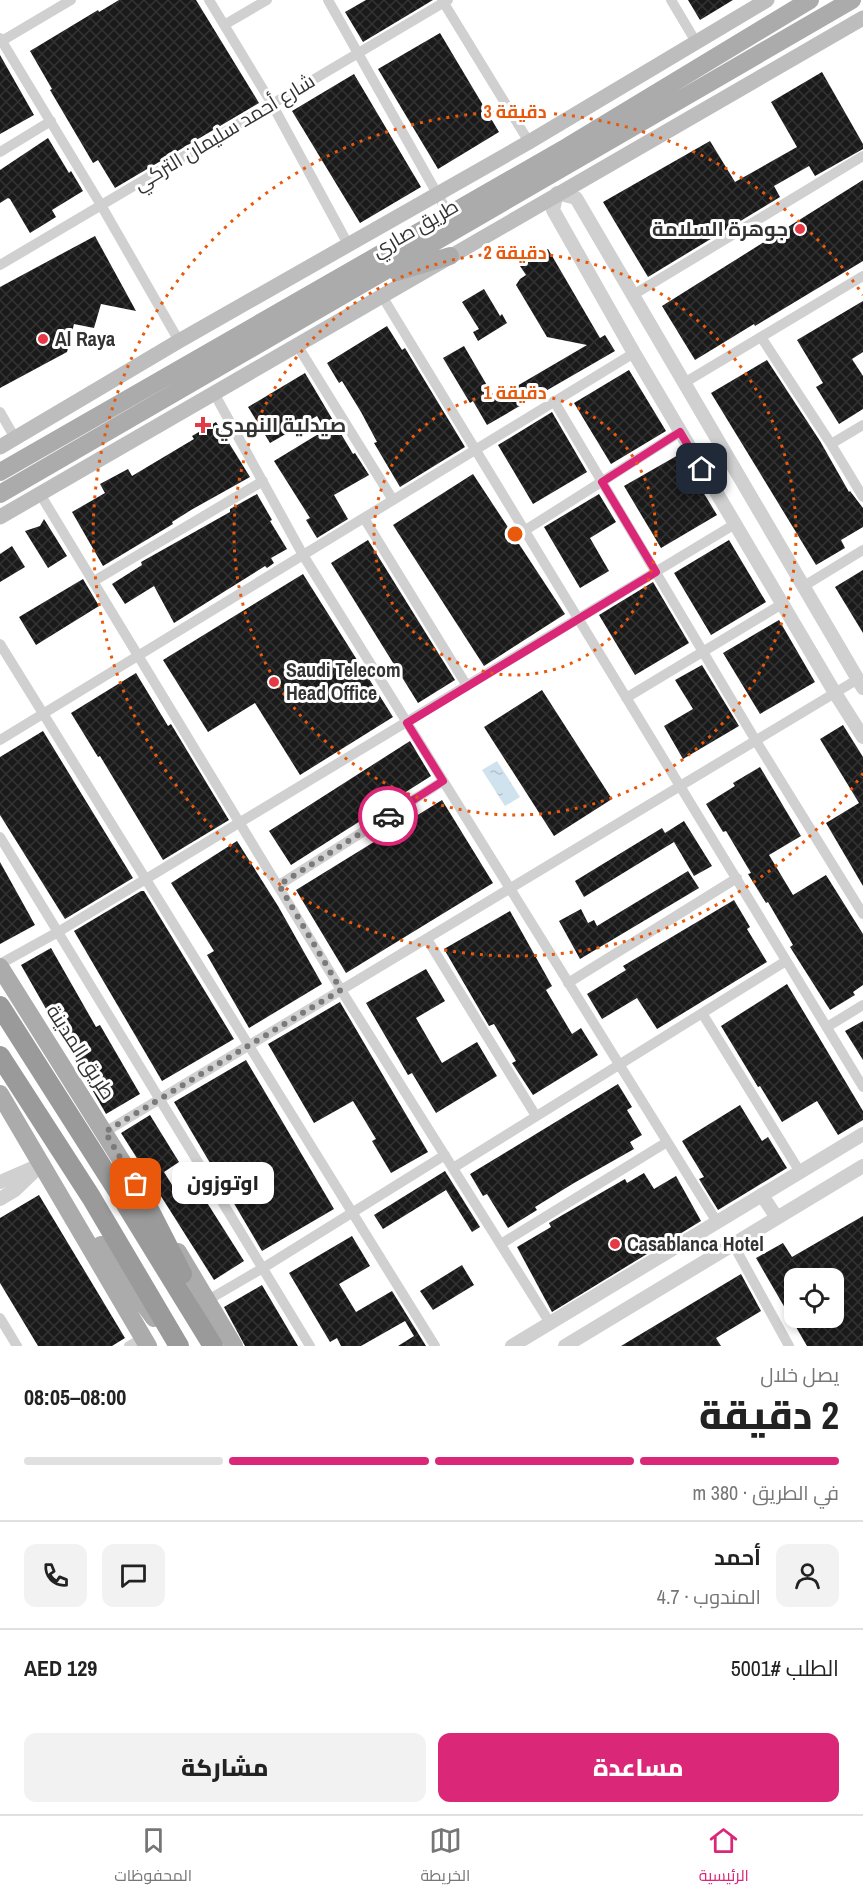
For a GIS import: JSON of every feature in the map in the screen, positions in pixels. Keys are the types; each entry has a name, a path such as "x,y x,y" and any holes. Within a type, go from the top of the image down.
{"highway":[{"path":"0,1006 213,1346"},
{"path":"0,1056 91,1197 179,1346"},
{"path":"136,1184 219,1346"}],"main road":[{"name":"طريق صاري","path":"0,447 179,341 529,142 767,0"},
{"name":"طريق صاري","path":"0,472 448,213 567,147 810,0"},
{"name":"طريق صاري","path":"0,494 852,0"},
{"path":"0,518 557,193 863,18"},
{"path":"369,280 450,256"},
{"name":"طريق المدينة","path":"0,966 105,1132 234,1346"},
{"path":"0,1094 42,1163 140,1343"},
{"path":"42,1163 174,1346"}],"street":[{"path":"71,0 1,40 101,205 179,341"},
{"path":"209,0 272,104 349,246"},
{"path":"224,25 267,0"},
{"path":"328,0 448,213"},
{"path":"671,0 696,42"},
{"path":"444,1 529,142"},
{"name":"شارع أحمد سليمان التركي","path":"0,265 444,1"},
{"path":"0,152 51,121"},
{"path":"633,295 863,156"},
{"path":"105,1132 835,693 860,684 576,198 557,193 553,210 633,353 835,693 863,737"},
{"path":"589,273 612,260"},
{"path":"684,383 863,276"},
{"path":"382,296 863,1088"},
{"path":"761,337 863,497"},
{"path":"297,345 393,500"},
{"path":"0,740 633,353"},
{"path":"214,393 303,555 717,1222"},
{"path":"554,402 756,741 863,914"},
{"path":"0,412 15,438"},
{"path":"831,444 863,425"},
{"path":"524,531 680,432"},
{"path":"94,581 263,481"},
{"path":"40,494 341,990 550,1323"},
{"path":"364,518 467,686"},
{"path":"0,966 735,524"},
{"path":"804,586 863,550"},
{"path":"627,698 782,604"},
{"path":"0,644 435,1346"},
{"path":"279,885 443,781"},
{"path":"0,837 310,1346"},
{"path":"568,982 737,878"},
{"path":"427,939 536,1116"},
{"path":"453,1168 786,960"},
{"path":"827,1027 863,1005"},
{"path":"702,1013 800,1172"},
{"path":"512,1346 863,1134"},
{"path":"501,1244 667,1142"},
{"path":"208,1300 445,1155"},
{"path":"0,1182 42,1163"},
{"path":"0,1199 15,1190 42,1163"},
{"path":"565,1346 863,1166"},
{"path":"762,1195 777,1218"},
{"path":"734,1244 789,1346"},
{"path":"0,1318 17,1346"}],"water":[{"path":"497,761 520,797 505,806 482,770"}],"building":[{"path":"119,0 196,0 259,103 115,188 98,160 93,163 30,51"},
{"path":"366,0 433,0 363,42 345,12"},
{"path":"688,0 733,0 700,20"},
{"path":"440,33 499,132 438,169 378,69"},
{"path":"0,55 34,115 0,134"},
{"path":"822,72 863,144 863,149 815,176 809,166 774,186 780,197 648,277 603,202 710,141 735,182 797,147 771,102"},
{"path":"354,74 421,187 360,223 292,111"},
{"path":"48,138 83,191 52,210 56,217 30,233 10,199 0,203 0,170"},
{"path":"863,180 863,261 695,360 662,306"},
{"path":"95,236 136,311 101,304 94,328 74,324 67,352 0,388 0,287"},
{"path":"548,249 600,338 605,335 615,351 487,425 473,401 470,403 443,358 464,346 495,399 587,345 547,337 516,285 526,275 520,266"},
{"path":"484,289 500,316 502,314 507,323 478,341 473,332 479,329 462,302"},
{"path":"863,301 863,352 852,359 863,376 863,409 839,424 816,387 823,383 797,340"},
{"path":"387,326 402,350 405,348 465,447 400,487 374,443 377,442 361,412 342,381 339,383 327,363"},
{"path":"767,360 820,441 849,492 863,508 863,527 841,540 845,548 816,565 711,393"},
{"path":"629,370 666,431 611,464 574,403"},
{"path":"305,373 353,454 355,453 369,475 334,495 348,519 317,538 306,520 310,518 274,461 325,430 317,416 270,443 248,407"},
{"path":"552,412 587,472 533,504 498,445"},
{"path":"216,422 250,477 191,510 172,522 173,524 103,566 72,512 105,493 100,484 128,469 132,476 194,439 192,436"},
{"path":"680,454 717,515 661,548 624,486"},
{"path":"473,474 565,614 484,666 393,525"},
{"path":"257,494 287,549 271,558 274,563 267,568 265,566 174,623 154,586 125,604 112,584 142,565 141,562 230,512 230,509"},
{"path":"599,494 616,522 590,538 609,571 580,588 544,527"},
{"path":"44,519 67,556 48,568 25,531 40,526"},
{"path":"368,540 455,680 418,703 331,563"},
{"path":"729,540 766,602 711,635 674,573"},
{"path":"12,546 25,567 0,582 0,554"},
{"path":"863,570 863,633 835,587"},
{"name":"Saudi Telecom Head Office","path":"303,574 393,717 300,775 255,703 208,732 163,660"},
{"path":"83,579 99,606 36,645 19,617"},
{"path":"653,582 689,643 635,675 599,615"},
{"path":"779,620 815,682 760,714 723,653"},
{"path":"702,665 739,726 683,759 664,726 693,709 675,680"},
{"path":"136,673 168,726 171,724 229,820 163,860 71,713"},
{"path":"542,690 612,799 554,836 484,727"},
{"path":"843,725 863,757 863,886 826,823 859,803 820,739"},
{"path":"43,731 133,878 65,919 0,815 0,757"},
{"path":"410,741 431,776 291,865 269,831"},
{"path":"760,767 801,836 769,855 793,895 826,875 863,934 863,985 853,992 855,995 830,1010 790,947 793,945 768,902 766,903 748,874 751,873 726,831 723,832 706,804 735,786 733,783"},
{"path":"442,800 493,883 346,973 296,890"},
{"path":"684,821 712,866 694,876 674,842 584,897 575,881 662,828 665,833"},
{"path":"237,841 278,906 322,984 249,1028 207,955 214,951 171,883"},
{"path":"0,862 35,925 0,944"},
{"path":"688,871 699,888 580,959 559,921 581,909 588,923 594,920 597,926"},
{"path":"144,891 234,1039 162,1081 74,931"},
{"path":"734,900 750,927 747,929 767,962 657,1029 637,998 602,1019 587,994 626,970 623,966"},
{"path":"510,911 552,986 546,990 572,1034 581,1028 598,1055 533,1095 512,1063 516,1061 494,1024 489,1026 444,949"},
{"path":"51,948 96,1027 100,1025 140,1094 106,1114 21,965"},
{"path":"426,969 445,1001 416,1018 442,1063 477,1042 497,1076 436,1113 412,1073 408,1075 366,1003"},
{"path":"787,984 863,1111 863,1120 838,1135 817,1101 782,1122 721,1026"},
{"path":"340,1002 428,1152 391,1173 372,1141 376,1139 353,1101 314,1123 268,1044"},
{"path":"863,1021 863,1060 845,1031"},
{"path":"246,1060 334,1209 262,1251 174,1102"},
{"path":"618,1084 632,1107 627,1110 642,1135 630,1142 634,1149 535,1207 537,1210 508,1228 487,1194 483,1196 470,1174"},
{"path":"740,1105 762,1141 768,1137 787,1168 718,1210 699,1179 704,1177 682,1141"},
{"path":"150,1115 179,1162 164,1172 182,1201 199,1190 244,1261 214,1280 121,1133"},
{"path":"445,1171 480,1227 472,1232 446,1190 383,1229 374,1215"},
{"name":"Casablanca Hotel","path":"644,1173 654,1189 676,1176 701,1221 552,1312 517,1247 551,1227 549,1223 559,1217 625,1179 627,1183"},
{"path":"39,1195 125,1338 112,1346 38,1346 0,1283 0,1218"},
{"path":"863,1216 863,1346 807,1346 797,1328 844,1328 844,1268 784,1268 784,1306 756,1258 783,1243 792,1257"},
{"path":"352,1236 370,1266 339,1284 356,1312 392,1291 426,1346 398,1346 414,1336 405,1321 361,1346 341,1346 337,1338 330,1342 289,1273"},
{"path":"462,1265 474,1285 433,1310 420,1291"},
{"path":"741,1274 761,1311 716,1338 721,1346 621,1346"},
{"path":"262,1285 298,1346 245,1346 224,1307"}],"way so far":[{"path":"136,1184 105,1132 341,990 279,885 388,816"}],"place":[{"name":"جوهرة السلامة","path":"800,229"},
{"name":"Al Raya","path":"43,339"},
{"name":"صيدلية النهدي","path":"203,425"},
{"name":"Saudi Telecom Head Office","path":"274,682"},
{"name":"اوتوزون","path":"136,1184"},
{"name":"Casablanca Hotel","path":"615,1244"}],"route":[{"path":"388,816 443,781 407,723 656,572 602,482 680,432 702,469"}]}
